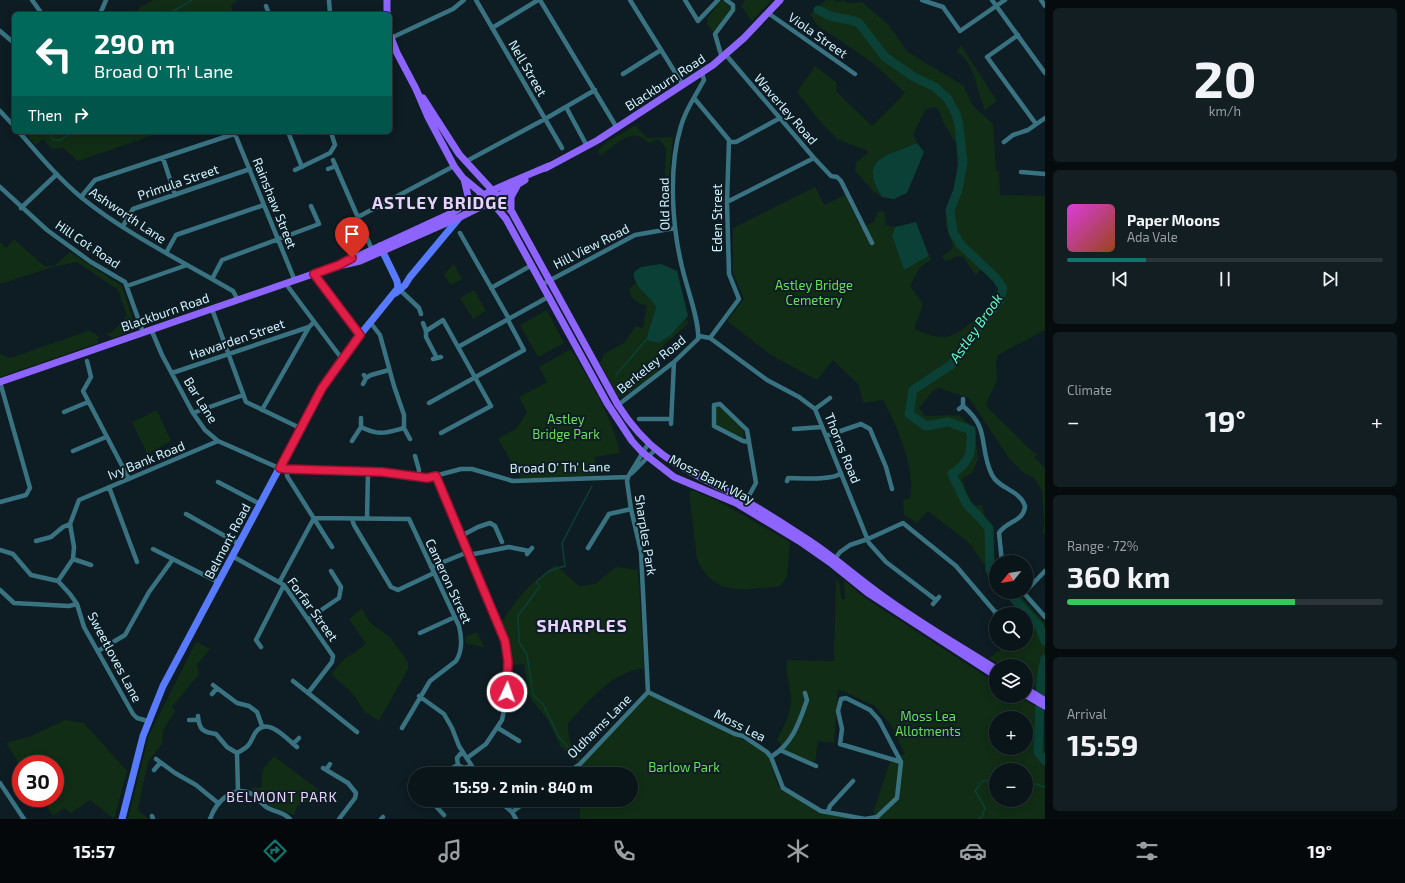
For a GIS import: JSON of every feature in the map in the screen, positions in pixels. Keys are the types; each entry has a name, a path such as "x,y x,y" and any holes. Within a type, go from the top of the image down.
{"highway":[{"path":"387,0 387,12"},
{"name":"Blackburn Road","path":"381,249 452,213 465,204 499,196 617,128 702,73 724,56 780,0"},
{"path":"392,41 428,117 454,166 463,178 468,196 465,204"},
{"name":"Moss Bank Way","path":"416,89 435,114 465,162 499,196 512,212 546,282 618,405 628,422 648,444 686,471 746,501 873,589 989,665"},
{"name":"Blackburn Road","path":"0,382 142,332 295,281 381,249 460,217 487,198 493,190 549,166"},
{"name":"Moss Bank Way","path":"463,178 487,198 506,219 532,265 546,282 550,296 608,402 632,441 644,455 674,476 720,496 759,516 834,561 868,592 989,671"},
{"path":"512,212 510,197 519,184"},
{"path":"452,213 487,198"},
{"path":"1033,693 1045,701"},
{"path":"1033,699 1045,706"}],"main road":[{"path":"381,249 398,288 407,280 460,217"},
{"name":"Belmont Road","path":"122,819 148,721 163,686 260,504 283,469 300,428 322,388 360,335 398,288"}],"street":[{"path":"32,0 41,12"},
{"path":"101,12 106,0"},
{"path":"329,0 330,12"},
{"path":"392,35 453,9 464,0"},
{"name":"Nell Street","path":"476,0 562,148"},
{"path":"492,28 539,0 617,128"},
{"path":"630,0 683,85"},
{"path":"685,0 698,21 718,0"},
{"path":"724,56 715,34 734,8 733,5 726,0"},
{"path":"922,0 945,9 960,31 1005,0"},
{"path":"992,0 1044,70"},
{"path":"1041,0 1045,6"},
{"name":"Viola Street","path":"768,13 856,74"},
{"path":"0,31 12,41"},
{"path":"1018,35 987,57 1036,124"},
{"path":"623,74 661,50"},
{"name":"Waverley Road","path":"724,56 814,158 831,176 837,177 841,181 872,242"},
{"name":"Old Road","path":"698,337 677,249 674,228 673,199 678,136 681,124 704,80 702,73"},
{"path":"465,162 566,108 595,90"},
{"path":"694,98 727,136 729,142 736,142 780,118"},
{"path":"566,108 587,146"},
{"path":"0,112 12,123"},
{"path":"1004,142 1045,118"},
{"name":"Ashworth Lane","path":"21,134 57,174 81,197 122,226 233,291 238,300"},
{"path":"81,197 95,180 235,134"},
{"name":"Rainshaw Street","path":"238,134 250,169 295,281"},
{"path":"289,134 302,167"},
{"path":"295,170 330,153 335,145 332,134"},
{"name":"Eden Street","path":"710,338 739,299 729,274 727,202 729,142"},
{"path":"163,158 175,195"},
{"path":"727,202 814,158"},
{"path":"333,160 373,252"},
{"path":"328,169 336,166"},
{"path":"358,217 454,166"},
{"name":"Primula Street","path":"122,226 133,209 250,169"},
{"path":"1021,172 1030,170 1045,174"},
{"path":"21,208 57,174"},
{"name":"Hill Cot Road","path":"0,187 21,208 65,243 125,282 128,286 142,332"},
{"path":"166,253 176,235 264,205"},
{"path":"212,279 222,260 279,240 318,224 311,206"},
{"name":"Hill View Road","path":"546,282 635,235 674,228"},
{"path":"429,403 524,350 460,233"},
{"path":"128,286 187,265"},
{"path":"491,288 532,265"},
{"path":"314,274 360,335"},
{"path":"286,284 342,359"},
{"path":"398,288 419,308 421,314"},
{"path":"458,347 550,296"},
{"path":"212,309 243,395 248,403 300,428"},
{"path":"426,331 442,320 490,406 441,434"},
{"path":"262,410 309,327 314,322"},
{"path":"370,322 380,335 389,370 404,415 404,428 410,439"},
{"path":"423,323 426,331 426,337 437,358"},
{"name":"Hawarden Street","path":"172,373 309,327"},
{"name":"Bar Lane","path":"151,329 193,413 205,430 218,441 283,469"},
{"name":"Thorns Road","path":"698,337 710,338 767,380 799,397 815,410 868,539 886,562 936,600"},
{"name":"Berkeley Road","path":"618,405 674,362 698,337"},
{"path":"87,361 91,377 83,389 88,402 128,479"},
{"path":"671,424 674,362"},
{"path":"363,384 365,376 389,370"},
{"path":"0,382 30,488 26,495 0,502"},
{"path":"193,413 243,395"},
{"path":"815,410 830,398"},
{"path":"963,399 963,406"},
{"path":"64,412 88,402"},
{"path":"746,501 756,483 749,442 745,426 720,404 714,405 713,423 716,428 743,441 749,442"},
{"path":"959,409 963,406"},
{"path":"963,406 973,414 982,430 985,453 993,476 1020,497 1025,506 1022,516 999,533 1001,555"},
{"path":"352,441 361,427 361,418"},
{"path":"639,419 671,419"},
{"path":"826,436 861,424 867,426 870,429 886,467 892,489"},
{"path":"361,427 376,434 404,428"},
{"path":"794,429 822,427"},
{"path":"73,451 106,437"},
{"name":"Ivy Bank Road","path":"70,524 76,505 82,498 218,441"},
{"path":"628,477 644,455 648,444"},
{"path":"628,477 644,455 655,450"},
{"path":"415,456 419,470 418,478"},
{"name":"Broad O' Th' Lane","path":"283,469 386,472 418,478 436,476 461,468 475,470 513,481 628,477"},
{"path":"283,469 332,547"},
{"path":"314,518 367,519 368,471"},
{"path":"787,481 788,478 825,478 837,476 840,473"},
{"path":"436,476 498,624 507,651 509,678 505,711 498,728 486,744 467,758"},
{"name":"Sharples Park","path":"628,477 631,509 641,552 648,692"},
{"path":"218,482 260,504"},
{"path":"109,487 137,562"},
{"path":"588,548 609,514 631,509"},
{"path":"186,514 239,544"},
{"path":"262,647 256,640 314,518"},
{"path":"352,518 354,525 391,587 398,590 434,573"},
{"name":"Cameron Street","path":"367,519 409,519 461,632 462,646 459,656 430,681 419,696 402,728"},
{"path":"461,536 478,527 490,523 495,526 502,542"},
{"path":"834,561 846,547 868,539 900,523 906,525 956,566 989,607"},
{"path":"36,541 51,537 63,527 70,524 74,547 73,559 58,581"},
{"path":"431,567 468,553 509,547 530,551"},
{"path":"154,549 218,582"},
{"path":"0,550 13,554 31,575 58,581 70,594 76,604"},
{"name":"Forfar Street","path":"232,556 282,583 334,659 308,693"},
{"path":"73,559 91,565"},
{"path":"98,651 125,635 149,592 173,559"},
{"path":"308,619 339,598 341,587 332,571"},
{"path":"1033,584 1045,571"},
{"name":"Sweetloves Lane","path":"0,590 14,603 69,606 76,604 84,627 133,714 137,718 148,721"},
{"path":"1031,599 1045,617"},
{"path":"420,633 455,617"},
{"path":"293,681 357,732"},
{"path":"212,694 215,686 237,703 249,706 257,712 262,726"},
{"name":"Moss Lea","path":"648,692 742,736 767,752 772,757 778,780 783,788 821,811 865,819 877,817 897,798 901,762"},
{"name":"Oldhams Lane","path":"576,767 648,692"},
{"path":"772,757 795,732 808,700 805,693"},
{"path":"419,696 444,714 449,721 462,752 472,766 464,768 458,765"},
{"path":"846,698 870,710 878,720 901,762 840,744 842,729 838,711 841,699 846,698"},
{"path":"190,720 198,718 202,730 205,733 216,734 226,747 237,753"},
{"path":"262,726 273,728 295,746 299,738"},
{"path":"237,753 250,744 254,735 262,726"},
{"path":"498,728 519,741"},
{"path":"780,750 816,766"},
{"path":"458,765 457,758 462,752"},
{"path":"237,753 238,791"},
{"path":"156,759 196,785 218,803"},
{"path":"154,770 160,763"},
{"path":"330,764 324,769 348,783 356,792 355,798 339,819"},
{"path":"454,767 458,765"},
{"path":"828,812 830,806 853,781"},
{"path":"0,783 24,819"},
{"path":"210,819 218,803 224,798 238,791 252,794 268,808 280,811 290,819"},
{"path":"437,807 444,814"},
{"path":"506,807 512,812 516,819"},
{"path":"512,812 519,807"}],"green space":[{"path":"153,0 238,0 231,5 233,12 138,12 139,8"},
{"path":"721,0 731,7 730,12 714,33 707,24 707,19"},
{"path":"744,0 772,0 752,21 741,6 745,1"},
{"name":"Astley Bridge Cemetery","path":"826,0 834,0 837,2 844,0 847,3 862,2 888,24 908,52 964,86 972,105 993,124 996,171 999,171 1000,195 1045,196 1045,330 998,355 996,361 997,380 986,404 988,408 1033,452 1039,455 1034,457 1045,468 1045,533 1042,534 1044,524 1042,491 1034,478 1023,472 1009,458 969,398 939,388 933,391 919,408 925,416 959,415 974,429 978,459 972,473 962,479 971,502 975,506 982,505 994,555 989,555 989,571 969,543 928,511 917,523 904,515 903,500 910,498 911,486 908,461 894,422 883,400 863,403 859,385 833,360 817,380 771,355 727,321 744,299 733,273 733,228 815,187 824,205 845,195 861,228 874,222 877,212 884,211 886,225 895,227 892,236 904,270 929,256 932,259 920,267 910,286 923,304 914,329 937,337 952,335 959,332 975,319 1001,292 1000,286 982,268 976,275 963,257 958,256 946,261 943,259 943,255 950,251 953,246 946,226 948,205 958,179 956,143 944,124 938,109 934,107 925,110 913,135 917,143 895,151 879,160 874,166 873,174 875,184 882,197 874,192 855,171 856,162 867,154 868,151 837,139 818,119 797,92 815,66 837,83 836,91 872,126 905,93 873,63 817,25 810,14"},
{"path":"961,45 997,101 985,110 972,70 963,57 957,52"},
{"path":"636,125 648,138 673,137 669,176 665,176 666,149 659,139 649,143 638,136 629,136 601,156 599,154 598,151 605,143"},
{"path":"26,134 156,134 78,161 62,147 52,149 43,139 36,145"},
{"path":"14,239 44,266 54,266 70,252 122,286 136,329 113,338 106,334 112,332 127,316 118,290 77,262 53,267 0,284 0,242 6,248"},
{"path":"454,264 462,279 450,285 444,274"},
{"path":"636,283 652,299 656,307 646,340 671,335 686,319 689,323 664,345 654,365 659,372 621,398 618,397 600,363 604,354 624,343 636,326 643,328 647,305 640,304 631,297 629,289"},
{"path":"474,290 486,311 473,319 460,298"},
{"path":"547,310 564,343 538,357 520,325"},
{"path":"88,331 93,332 98,336 98,343 0,377 0,354 10,358"},
{"name":"Astley Bridge Park","path":"571,349 593,386 606,412 612,425 620,453 595,457 596,475 521,479 498,439 517,428 527,412 519,397 547,382 539,367"},
{"path":"716,406 719,406 743,428 744,438 742,439 716,425"},
{"path":"157,410 171,441 147,454 132,422"},
{"path":"692,490 718,501 790,542 787,576 781,586 755,589 732,589 713,581 704,572 697,559 689,493"},
{"path":"556,565 579,586 595,584 616,567 638,570 644,668 621,675 611,681 568,723 571,743 581,760 579,763 560,746 548,720 528,695 524,664 513,665 501,623 525,591"},
{"name":"Moss Lea Allotments","path":"836,579 840,584 841,599 845,600 844,580 865,598 989,678 989,703 1030,703 1044,712 1045,819 873,819 874,810 891,758 905,754 892,727 875,706 838,689 834,743 818,741 815,763 785,752 777,739 787,720 791,704 787,660 834,661"},
{"path":"1011,599 1023,599 1031,607 1018,607"},
{"path":"362,608 370,623 390,637 408,662 408,669 379,721 365,712 351,692 331,674 342,661 366,644 349,619"},
{"path":"1033,610 1045,623 1045,693 1033,685 1033,659 989,658 998,651 1033,651"},
{"path":"477,632 484,648 466,643 465,637"},
{"path":"196,642 210,649 197,665 199,674 172,707 175,711 163,730 162,744 148,762 138,809 149,819 128,819 149,735"},
{"name":"Barlow Park","path":"648,692 767,752 778,786 782,791 800,797 821,811 866,819 580,819 580,807 638,807 638,767 580,767 580,764"},
{"path":"65,720 84,723 127,771 114,819 90,800 71,813 64,808 53,816 47,807 64,807 64,755 14,755 6,743 31,736"},
{"path":"274,756 324,794 324,796 297,806 294,815 270,806 251,788 261,788 263,769"}],"shaded area":[{"path":"917,143 924,152 907,193 894,199 882,197 875,184 873,174 874,166 879,160 895,151"},
{"path":"916,222 929,256 904,270 892,236 895,227"},
{"path":"661,264 677,271 688,316 671,335 659,343 646,340 656,307 639,287 634,278 634,272 641,267"}],"waterway":[{"path":"171,12 192,0"},
{"name":"Astley Brook","path":"818,10 830,16 859,23 885,57 914,77 935,87 948,99 956,114 959,125 963,163 958,190 950,210 953,232 960,244 996,278 1003,288 1000,300 951,365 913,390 909,414 926,426 948,422 971,430 971,444 967,460 952,474 966,503 989,528 990,555"},
{"path":"50,134 53,140 61,140 70,134"},
{"path":"616,375 646,340"},
{"path":"568,747 559,737 543,704 533,695 527,655 519,642 518,616 540,586 536,582 549,571 565,566 562,543 592,486"},
{"name":"Astley Brook","path":"1014,599 1039,626 1045,641"},
{"name":"Astley Brook","path":"1045,659 1041,678 1038,752 1045,761"},
{"path":"978,819 982,817 985,808 975,791 983,781 989,780"},
{"path":"1033,783 1045,787"}],"district":[{"name":"ASTLEY BRIDGE","path":"440,203"},
{"name":"SHARPLES","path":"582,626"},
{"name":"BELMONT PARK","path":"282,797"}],"route":[{"path":"352,258 339,265 314,274 360,335 333,370 322,388 280,468 382,472 418,478 431,478 436,476 505,641 509,678 507,692"}]}
